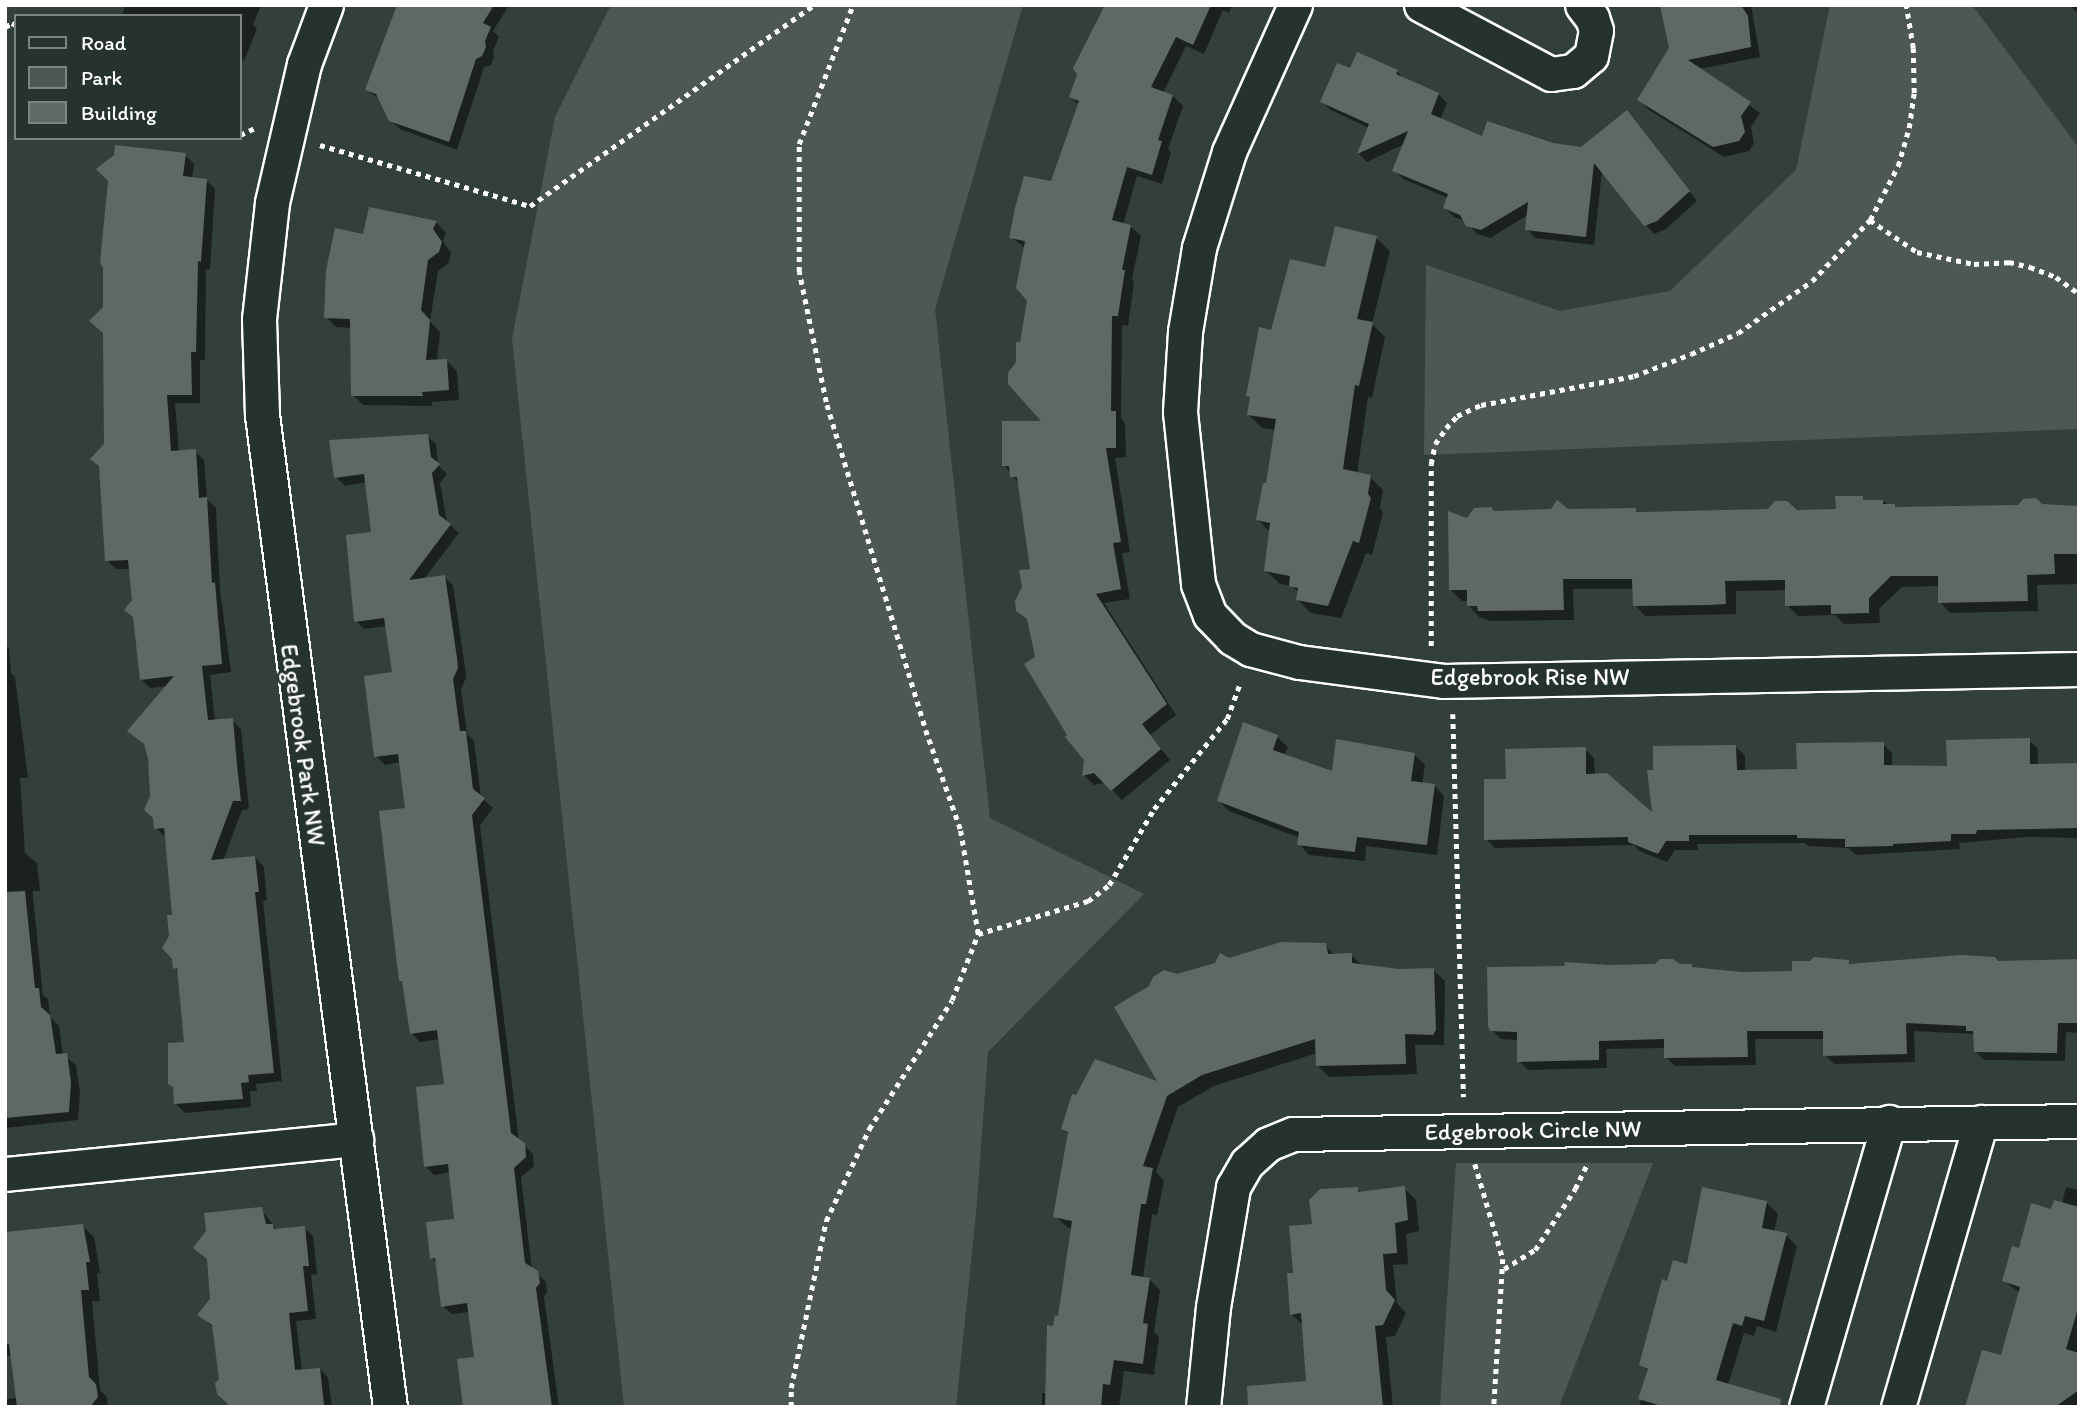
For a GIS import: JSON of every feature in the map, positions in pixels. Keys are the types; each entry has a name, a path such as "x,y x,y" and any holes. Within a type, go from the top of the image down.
{"street":[{"name":"Edgebrook Park NW","path":"326,5 304,64 270,132 272,203 259,319 262,415 390,1407"},
{"name":"Edgebrook Rise NW","path":"1295,5 1229,152 1199,248 1185,332 1180,412 1198,584 1210,615 1232,638 1250,649 1299,662 1443,681 2079,669"},
{"path":"1421,5 1551,74 1573,71 1591,56 1596,30 1592,18 1582,5"},
{"name":"Edgebrook Circle NW","path":"1203,1407 1213,1307 1233,1187 1247,1163 1268,1144 1293,1134 1889,1122 2079,1121"},
{"path":"1806,1407 1889,1122"},
{"path":"1898,1407 1981,1122"},
{"path":"5,1174 356,1139"}],"path":[{"path":"242,135 270,132 346,150 530,206 814,5"},
{"path":"791,1407 791,1388 826,1221 869,1129 951,1000 978,934 960,829 927,735 826,402 799,272 799,144 853,5"},
{"path":"1870,220 1917,252 1974,264 2009,262 2029,267 2056,277 2079,294"},
{"path":"978,934 1088,901 1109,885 1154,810 1227,719 1250,649"},
{"path":"1504,1269 1535,1250 1550,1231 1587,1167 1594,1128"}],"green space":[{"path":"611,5 1023,5 935,309 990,818 1144,894 988,1052 976,1214 956,1407 624,1407 512,339 555,117"},
{"path":"1830,5 1972,5 2079,148 2079,429 1424,455 1426,265 1560,311 1670,291 1796,170"},
{"path":"1456,1163 1653,1163 1559,1407 1440,1407"}],"building":[{"path":"397,5 494,5 483,23 491,27 485,41 486,47 482,56 476,59 449,142 389,121 376,94 365,90"},
{"path":"1105,5 1211,5 1193,45 1176,37 1151,87 1173,95 1158,140 1162,141 1152,175 1127,167 1112,220 1131,225 1122,270 1125,270 1118,316 1112,316 1111,411 1116,411 1116,448 1106,448 1121,542 1113,543 1121,589 1096,594 1167,704 1142,724 1161,749 1111,791 1094,773 1082,776 1084,760 1065,737 1067,735 1024,664 1035,657 1027,619 1016,611 1015,601 1022,587 1019,570 1030,569 1017,477 1010,477 1009,466 1002,466 1002,421 1041,421 1008,384 1008,373 1016,362 1016,342 1020,342 1027,301 1016,288 1025,241 1009,238 1015,208 1024,176 1051,181 1079,101 1069,97 1077,75 1073,68"},
{"path":"1660,5 1741,5 1748,16 1751,47 1688,60 1751,102 1741,116 1745,132 1739,141 1713,147 1637,100 1669,48"},
{"path":"1357,52 1398,70 1396,74 1439,93 1431,114 1482,136 1487,121 1553,143 1581,147 1627,110 1690,191 1657,221 1644,226 1594,163 1586,237 1525,230 1528,202 1481,230 1466,226 1460,215 1443,208 1448,194 1392,171 1408,131 1357,154 1369,124 1320,102 1337,63 1350,68"},
{"path":"115,145 186,153 183,176 207,179 201,262 198,261 196,352 191,352 192,395 167,395 171,451 196,449 199,498 207,497 212,583 215,582 222,664 202,666 208,720 233,718 241,801 233,801 211,860 255,856 259,892 255,892 274,1073 248,1075 249,1082 241,1083 243,1099 174,1104 173,1087 168,1084 168,1043 184,1042 177,968 173,969 172,959 162,948 169,936 167,915 172,915 164,828 154,829 153,818 144,810 150,796 148,759 144,744 127,731 174,676 140,680 133,617 124,610 132,600 128,560 105,561 99,466 90,459 104,444 103,333 89,321 103,307 103,267 100,263 108,181 96,169 114,155"},
{"path":"369,207 437,221 433,229 442,242 439,252 428,260 421,310 430,320 426,360 447,359 449,390 422,392 423,396 351,396 350,319 324,318 326,270 335,228 363,234"},
{"path":"1335,226 1377,236 1357,319 1373,322 1359,386 1355,385 1343,469 1371,475 1368,494 1371,498 1359,543 1353,541 1328,606 1296,600 1298,588 1289,586 1290,576 1264,571 1270,523 1256,520 1263,483 1266,483 1276,419 1247,415 1250,397 1246,396 1259,327 1271,330 1290,259 1325,267"},
{"path":"428,434 431,457 440,464 432,473 439,515 451,524 409,580 445,575 458,668 453,679 460,731 466,731 473,789 485,798 472,815 511,1133 525,1143 526,1157 514,1168 525,1263 538,1271 540,1283 536,1288 552,1407 463,1407 457,1359 474,1357 467,1303 441,1307 435,1258 430,1259 426,1222 454,1219 448,1164 424,1167 416,1087 444,1084 437,1030 410,1034 402,981 399,981 379,811 405,808 398,754 374,757 364,676 392,672 384,618 354,622 346,535 371,532 364,474 334,478 329,440"},
{"path":"1835,496 1863,496 1863,500 1883,500 1883,504 1895,504 1895,507 2018,505 2023,499 2036,498 2042,504 2079,506 2079,554 2054,554 2055,574 2027,575 2028,601 1938,603 1938,576 1891,576 1869,598 1869,613 1831,614 1831,605 1785,606 1785,580 1725,581 1726,604 1633,606 1632,579 1563,579 1564,610 1478,611 1477,606 1467,606 1467,590 1449,590 1448,511 1467,518 1474,508 1491,507 1494,511 1551,509 1557,500 1568,509 1636,508 1636,512 1768,509 1775,501 1787,501 1797,510 1836,509"},
{"path":"1243,722 1278,735 1273,750 1332,771 1336,739 1415,753 1411,781 1435,784 1427,845 1357,837 1355,852 1297,845 1299,832 1217,801"},
{"path":"2030,738 2030,764 2079,763 2079,828 1977,830 1976,834 1951,834 1951,841 1845,847 1845,839 1797,838 1797,835 1689,835 1689,841 1666,841 1658,854 1628,842 1628,837 1484,840 1484,779 1506,779 1505,749 1586,747 1586,774 1607,773 1652,812 1647,770 1653,770 1653,746 1736,745 1737,770 1797,769 1796,743 1884,742 1884,765 1947,766 1946,740"},
{"path":"25,891 35,988 39,988 41,1007 50,1015 56,1054 67,1053 71,1082 69,1112 5,1118 5,892"},
{"path":"1281,942 1326,943 1328,954 1352,953 1352,963 1399,969 1434,968 1436,1030 1433,1035 1405,1034 1406,1064 1316,1066 1315,1039 1202,1075 1167,1096 1143,1166 1153,1168 1146,1204 1141,1204 1131,1275 1150,1278 1143,1323 1148,1324 1143,1364 1114,1360 1110,1385 1103,1384 1101,1407 1045,1407 1047,1325 1053,1326 1055,1315 1058,1316 1072,1221 1053,1217 1068,1132 1061,1129 1072,1094 1076,1095 1095,1059 1157,1081 1114,1007 1149,986 1153,977 1164,970 1177,974 1215,963 1220,953 1229,958"},
{"path":"1961,955 1995,957 1998,961 2079,959 2079,1023 2058,1023 2057,1053 1974,1052 1973,1031 1966,1031 1966,1026 1906,1023 1907,1054 1823,1056 1823,1031 1747,1031 1748,1057 1664,1058 1664,1039 1599,1041 1599,1060 1517,1062 1517,1032 1490,1031 1488,1026 1487,967 1565,966 1564,962 1655,964 1660,959 1673,959 1680,964 1692,964 1692,967 1741,972 1792,971 1792,961 1810,961 1814,957 1849,960 1849,964"},
{"path":"1405,1186 1408,1220 1395,1223 1397,1253 1383,1254 1386,1290 1395,1300 1383,1325 1375,1326 1383,1407 1248,1407 1247,1386 1306,1381 1301,1313 1290,1315 1287,1273 1293,1273 1289,1226 1312,1224 1309,1200 1320,1189 1358,1187 1358,1192"},
{"path":"1702,1187 1767,1201 1762,1228 1787,1233 1764,1321 1745,1316 1742,1326 1733,1323 1716,1380 1781,1399 1780,1407 1665,1407 1638,1399 1648,1369 1639,1365 1662,1279 1667,1281 1673,1260 1687,1264"},
{"path":"2054,1200 2079,1207 2079,1305 2066,1349 2079,1353 2079,1390 2055,1407 1965,1407 1982,1350 2001,1355 2020,1287 2002,1281 2012,1246 2019,1248 2031,1203 2051,1209"},
{"path":"262,1207 266,1224 273,1224 274,1229 305,1226 309,1266 303,1266 308,1311 289,1313 295,1370 320,1368 324,1405 231,1407 217,1394 215,1383 219,1379 212,1325 197,1315 210,1299 207,1259 193,1248 206,1231 204,1213"},
{"path":"83,1224 90,1262 86,1262 89,1290 81,1290 89,1377 96,1384 98,1397 90,1407 17,1407 9,1344 5,1344 5,1232"}]}
